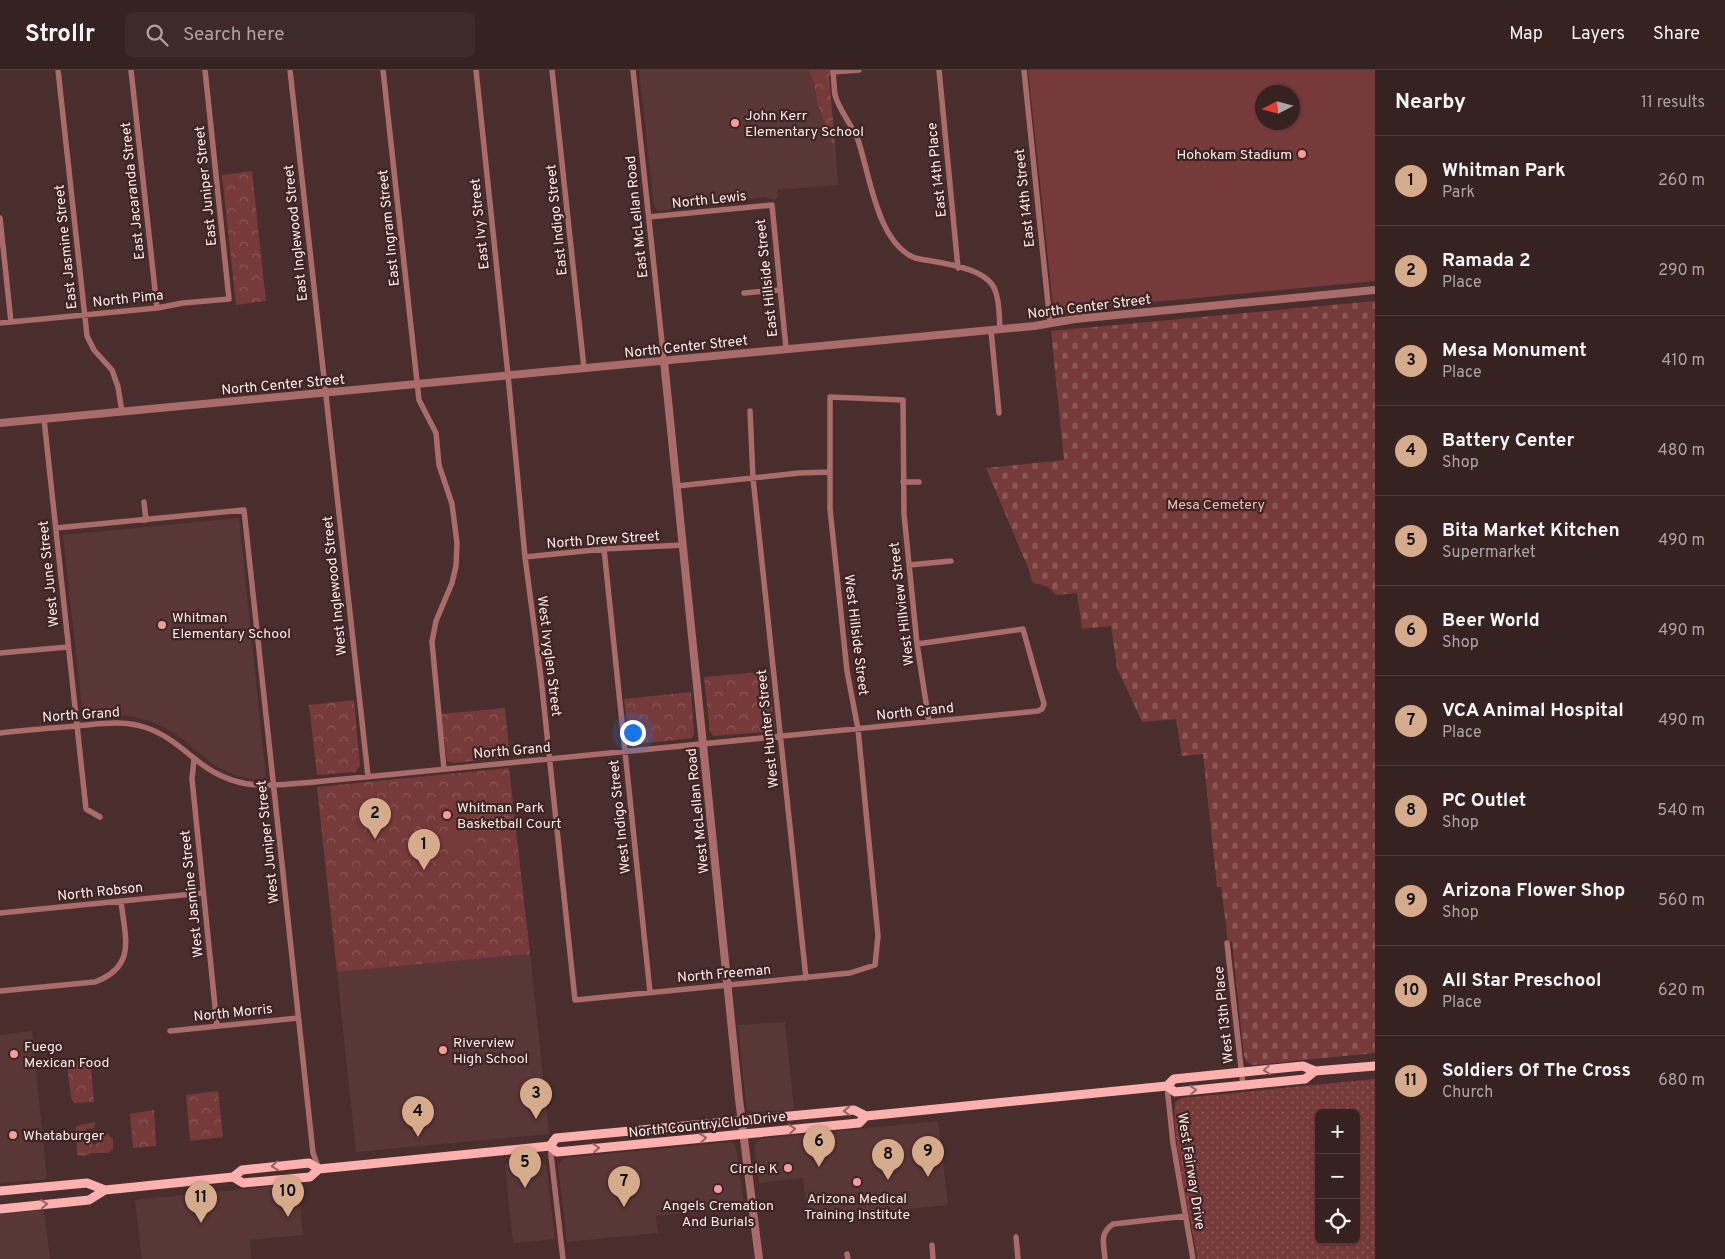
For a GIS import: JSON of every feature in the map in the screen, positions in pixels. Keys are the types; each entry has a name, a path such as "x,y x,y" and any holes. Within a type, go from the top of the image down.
{"main road":[{"name":"North Country Club Drive","path":"550,1146 556,1138 854,1110 866,1116 1167,1086 1174,1079 1303,1066 1314,1072"},
{"name":"North Country Club Drive","path":"1167,1086 1175,1092 1243,1086 1305,1079 1314,1072 1375,1066"},
{"name":"North Country Club Drive","path":"234,1177 243,1183 310,1176 319,1169 550,1146 557,1152 859,1123 866,1116"},
{"name":"North Country Club Drive","path":"0,1209 89,1200 105,1190 234,1177 242,1170 309,1163 319,1169"},
{"name":"North Country Club Drive","path":"0,1191 87,1183 105,1190"}],"street":[{"name":"East Jasmine Street","path":"58,70 87,336 94,350 112,370 118,388 122,412"},
{"name":"East Jacaranda Street","path":"132,70 157,308"},
{"name":"East Juniper Street","path":"205,70 230,298"},
{"name":"East Inglewood Street","path":"290,70 325,393"},
{"name":"East Ingram Street","path":"383,70 419,400 436,433 439,465 452,504 457,542 456,566 452,583 436,621 431,650 444,769"},
{"name":"East Ivy Street","path":"476,70 508,375"},
{"name":"East Indigo Street","path":"552,70 584,368"},
{"name":"East McLellan Road","path":"633,70 664,361"},
{"path":"858,70 833,72 835,96 840,108 852,124 874,199 892,239 906,255 976,272 987,278 995,289 1000,329"},
{"name":"East 14th Place","path":"939,70 958,268"},
{"name":"East 14th Street","path":"1024,70 1050,323"},
{"name":"North Lewis","path":"649,218 772,205"},
{"name":"East Hillside Street","path":"772,205 786,348"},
{"path":"0,218 11,322"},
{"path":"744,293 780,290"},
{"name":"North Center Street","path":"0,423 991,330 1074,319 1375,290"},
{"name":"North Pima","path":"0,323 157,308 230,298"},
{"path":"991,330 999,413"},
{"name":"West McLellan Road","path":"664,361 743,1134 759,1259"},
{"name":"West Ivyglen Street","path":"508,375 525,557 550,759 575,1000"},
{"name":"West Inglewood Street","path":"325,393 368,776"},
{"name":"West Hillside Street","path":"875,965 878,936 858,729 847,671 830,509 830,397 903,400"},
{"name":"West Hillview Street","path":"903,400 904,514 917,644 930,722"},
{"name":"West Hunter Street","path":"750,411 753,478 806,978"},
{"name":"West June Street","path":"44,419 86,809 100,817"},
{"path":"677,486 830,472"},
{"path":"903,482 919,482"},
{"path":"56,528 146,520 144,502"},
{"name":"West Juniper Street","path":"146,520 244,510 313,1153 319,1169"},
{"name":"North Drew Street","path":"525,557 604,549 683,545"},
{"name":"West Indigo Street","path":"604,549 650,992"},
{"path":"909,566 951,562"},
{"name":"North Grand","path":"0,733 111,722 144,726 176,743 211,772 231,781 253,786 702,745 1038,711 1042,709 1044,704 1023,630 917,644"},
{"path":"0,653 68,647"},
{"name":"West Jasmine Street","path":"194,759 192,780 217,1026"},
{"name":"North Robson","path":"0,913 204,893"},
{"path":"0,991 95,982 109,976 120,966 126,954 121,901"},
{"name":"West 13th Place","path":"1227,943 1243,1086"},
{"name":"North Freeman","path":"575,1000 850,973 875,965"},
{"name":"North Morris","path":"170,1031 298,1018"},
{"name":"West Fairway Drive","path":"1167,1086 1173,1143 1193,1259"},
{"path":"550,1146 563,1259"},
{"path":"1105,1259 1103,1236 1106,1229 1113,1224 1186,1216"},
{"path":"1016,1237 1018,1259"},
{"path":"932,1245 933,1259"}],"shaded area":[{"name":"John Kerr Elementary School","path":"639,70 808,70 814,83 817,102 832,143 835,143 838,185 777,190 778,197 774,200 764,197 657,211 654,205"},
{"name":"Whitman Elementary School","path":"239,518 266,779 253,779 235,775 214,765 180,737 162,726 146,720 130,716 111,715 83,718 63,535"},
{"name":"Riverview High School","path":"530,954 549,1134 356,1152 337,972"},
{"path":"785,1022 794,1110 752,1112 747,1109 746,1104 738,1025"},
{"path":"32,1031 47,1179 0,1183 0,1035"},
{"path":"938,1121 948,1205 808,1219 803,1178 759,1183 754,1146 760,1139"},
{"path":"731,1142 734,1144 737,1152 744,1207 656,1216 658,1233 567,1242 558,1165 564,1158"},
{"path":"541,1161 546,1166 555,1239 513,1243 505,1164"},
{"path":"298,1184 303,1235 250,1240 251,1259 142,1259 135,1200"},
{"path":"44,1210 50,1259 0,1259 0,1214"}],"green space":[{"path":"808,70 834,70 829,76 835,143 832,143 817,102 814,83"},
{"path":"1028,70 1375,70 1375,281 1055,310 1053,306"},
{"path":"252,171 266,301 236,305 222,175"},
{"name":"Mesa Cemetery","path":"1375,301 1375,1053 1253,1065 1247,1062 1244,1056 1232,942 1228,941 1221,887 1217,887 1203,754 1182,756 1176,719 1142,722 1117,668 1111,626 1082,629 1077,593 1056,595 1048,587 1032,582 1029,570 986,468 1064,460 1051,331"},
{"path":"768,671 775,731 713,736 710,732 704,677"},
{"path":"691,692 694,734 692,738 630,745 624,699"},
{"path":"354,700 360,766 355,772 317,775 309,705"},
{"path":"505,708 510,757 453,763 447,761 441,714"},
{"path":"509,768 530,954 337,972 317,787"},
{"name":"Whitman Park Basketball Court","path":"459,806 460,821 436,824 434,809"},
{"path":"460,829 462,843 439,846 437,832"},
{"path":"90,1059 94,1102 74,1103 71,1097 67,1064"},
{"path":"1375,1079 1375,1259 1198,1259 1178,1152 1174,1112 1176,1101 1182,1098"},
{"path":"218,1091 223,1137 190,1141 186,1095"},
{"path":"154,1110 156,1146 133,1148 130,1114"},
{"path":"96,1122 94,1128 86,1129 82,1137 95,1145 103,1138 100,1135 102,1133 108,1134 113,1140 113,1149 108,1153 92,1153 85,1156 77,1155 76,1126"}],"place":[{"name":"John Kerr Elementary School","path":"735,123"},
{"name":"Hohokam Stadium","path":"1302,154"},
{"name":"Whitman Elementary School","path":"162,625"},
{"name":"Whitman Park Basketball Court","path":"447,815"},
{"name":"Ramada 2","path":"375,839"},
{"name":"Whitman Park","path":"424,870"},
{"name":"Riverview High School","path":"443,1050"},
{"name":"Fuego Mexican Food","path":"14,1054"},
{"name":"Mesa Monument","path":"536,1119"},
{"name":"Whataburger","path":"13,1135"},
{"name":"Battery Center","path":"418,1137"},
{"name":"Beer World","path":"819,1167"},
{"name":"Circle K","path":"788,1168"},
{"name":"Arizona Flower Shop","path":"928,1177"},
{"name":"PC Outlet","path":"888,1180"},
{"name":"Arizona Medical Training Institute","path":"857,1182"},
{"name":"Bita Market Kitchen","path":"525,1188"},
{"name":"Angels Cremation And Burials","path":"718,1189"},
{"name":"VCA Animal Hospital","path":"624,1207"},
{"name":"All Star Preschool","path":"288,1217"},
{"name":"Soldiers Of The Cross","path":"201,1223"}]}
